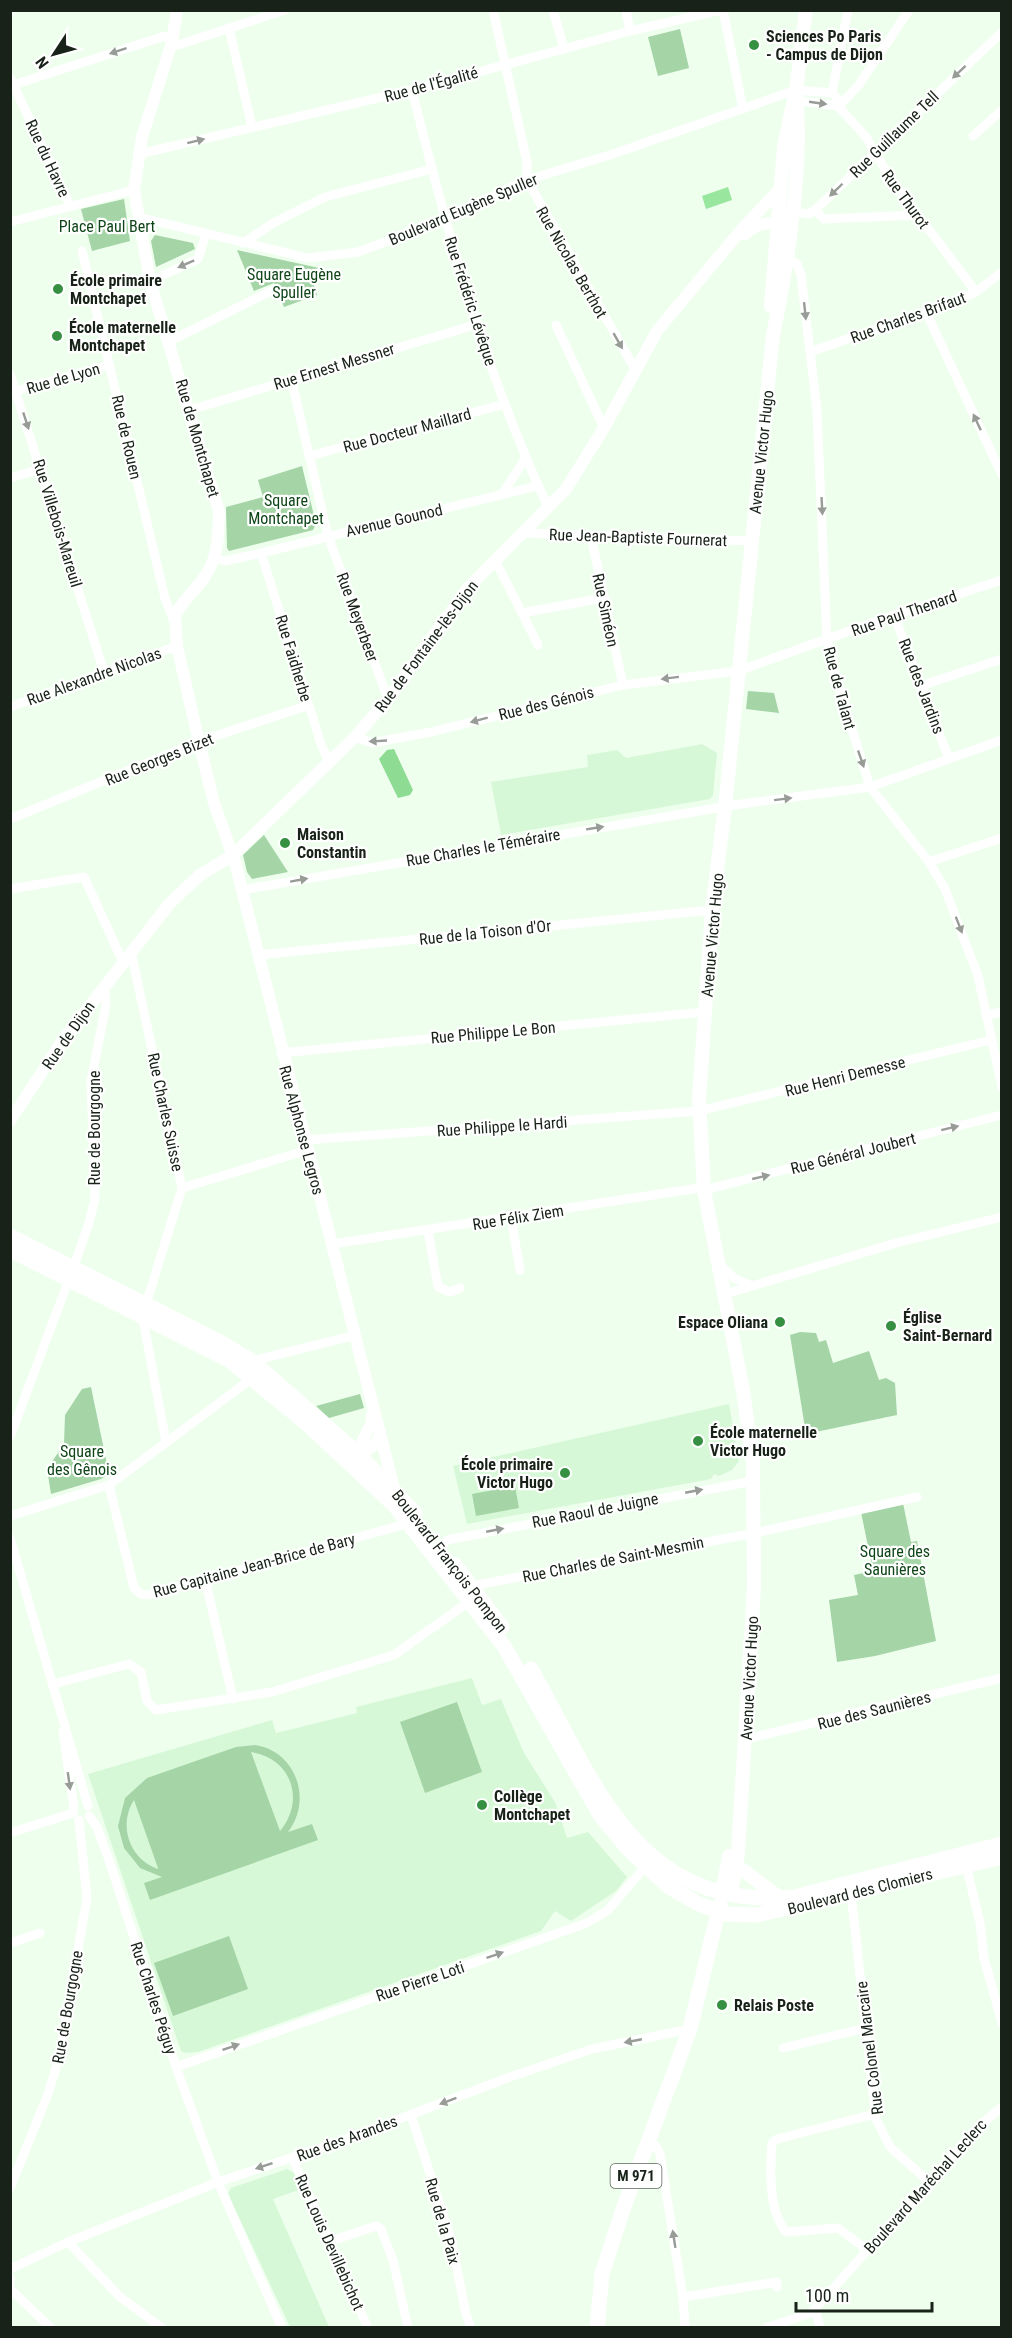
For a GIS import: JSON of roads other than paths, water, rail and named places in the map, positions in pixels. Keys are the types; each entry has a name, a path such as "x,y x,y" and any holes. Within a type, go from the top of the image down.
{"main road":[{"name":"Avenue Victor Hugo","path":"784,215 781,188 784,147 806,10"},
{"name":"Avenue Victor Hugo","path":"773,335 771,318 784,215 792,97"},
{"name":"M 971","path":"785,253 784,215 789,126"},
{"name":"Avenue Victor Hugo","path":"690,2029 736,1865 746,1739 755,1533 753,1481 743,1391 704,1190 699,1111 712,910 725,807 773,335 785,253"},
{"path":"10,1236 71,1274"},
{"path":"10,1250 71,1274"},
{"name":"Boulevard François Pompon","path":"71,1274 252,1361 357,1453 394,1489 441,1548 520,1672 600,1815 645,1867 658,1877 703,1898 724,1903"},
{"name":"Boulevard François Pompon","path":"144,1309 254,1377 367,1478 410,1523 520,1653 597,1791 623,1827 668,1871 702,1888 724,1903"},
{"path":"282,1402 310,1419 339,1446 357,1453 367,1478"},
{"name":"Avenue Victor Hugo","path":"724,1903 738,1822"},
{"name":"Boulevard des Clomiers","path":"724,1903 787,1898 1002,1844"},
{"name":"Boulevard des Clomiers","path":"724,1903 747,1916 772,1913 1002,1857"},
{"path":"736,1865 787,1898"},
{"name":"M 971","path":"597,2328 602,2274 622,2212 690,2029"}],"street":[{"name":"Rue de Montchapet","path":"174,622 178,610 207,574 218,549 219,512 170,341 150,281 134,190 139,154 172,42 177,10"},
{"path":"12,83 165,36 172,42 183,44 285,10"},
{"name":"Rue Nicolas Berthot","path":"493,10 527,162 527,180 635,369"},
{"path":"554,10 564,49"},
{"path":"626,10 630,31"},
{"path":"722,10 743,109"},
{"name":"Rue de l'Égalité","path":"139,154 412,90 630,31 722,10"},
{"path":"792,97 832,93 848,10"},
{"path":"792,97 840,104 858,86 909,10"},
{"path":"229,28 252,127"},
{"name":"Rue Guillaume Tell","path":"815,210 1002,32"},
{"name":"Rue du Havre","path":"12,83 70,205"},
{"name":"Rue Frédéric Lévêque","path":"412,90 444,218 504,404 525,459 548,507"},
{"name":"Rue Thurot","path":"832,93 866,137 917,215 976,292"},
{"name":"Boulevard Eugène Spuller","path":"138,217 308,258 325,258 358,252 444,218 527,180 743,109 792,97"},
{"path":"973,136 1002,110"},
{"path":"243,243 275,222 325,197 432,169"},
{"name":"Rue de Fontaine-lès-Dijon","path":"127,957 170,903 200,875 232,855 355,737 388,699 468,588 566,489 604,428 657,332 753,217 781,188"},
{"path":"10,222 134,190"},
{"path":"753,217 767,209 784,215 809,214 815,210 824,219 917,215"},
{"name":"Rue de Fontaine-lès-Dijon","path":"726,250 754,227 784,215"},
{"path":"150,281 198,259 206,234"},
{"name":"Rue de Rouen","path":"82,251 165,598 174,622"},
{"name":"Rue de Talant","path":"785,253 797,264 801,275 817,411 827,641 847,718 870,787 928,862 945,890 978,976 1002,1088"},
{"name":"Rue Charles Brifaut","path":"810,352 926,312 976,292 1002,272"},
{"path":"170,341 269,292"},
{"path":"926,312 1001,475"},
{"name":"Rue Ernest Messner","path":"190,410 478,324"},
{"path":"556,325 604,428"},
{"name":"Rue de Lyon","path":"16,391 109,364"},
{"name":"Rue Villebois-Mareuil","path":"10,374 104,672"},
{"name":"Rue Meyerbeer","path":"291,378 328,536 388,699"},
{"name":"Rue Docteur Maillard","path":"309,456 504,404"},
{"path":"503,494 525,459"},
{"path":"10,478 41,469"},
{"name":"Avenue Gounod","path":"214,558 225,561 261,553 537,486"},
{"name":"Rue Jean-Baptiste Fournerat","path":"524,533 752,541"},
{"name":"Rue Siméon","path":"591,536 623,685"},
{"name":"Rue Faidherbe","path":"261,553 329,762"},
{"path":"495,560 538,645"},
{"name":"Rue Paul Thenard","path":"738,671 827,641 894,615 1002,580"},
{"path":"522,613 603,598"},
{"name":"Rue des Jardins","path":"894,615 923,685 949,759"},
{"path":"174,622 177,646 214,803 232,855"},
{"name":"Rue Alexandre Nicolas","path":"10,707 177,646"},
{"path":"923,685 1002,659"},
{"name":"Rue des Génois","path":"355,737 372,743 431,732 623,685 738,671"},
{"name":"Rue Georges Bizet","path":"10,819 199,742 309,705"},
{"name":"Rue Charles le Téméraire","path":"242,890 725,807 870,787 1002,740"},
{"path":"928,862 1002,838"},
{"name":"Rue Alphonse Legros","path":"232,855 281,1053 356,1335 373,1405 374,1430 394,1489"},
{"name":"Rue Charles Suisse","path":"10,889 84,877 127,957 182,1188 144,1309 166,1442"},
{"name":"Rue de la Toison d'Or","path":"258,954 712,910"},
{"name":"Rue de Dijon","path":"10,1120 63,1040 127,957"},
{"name":"Rue de Bourgogne","path":"10,1437 90,1223 95,1199 91,1081 106,1005 104,985"},
{"name":"Rue Philippe Le Bon","path":"281,1053 704,1012"},
{"path":"986,1015 1002,1012"},
{"name":"Rue Henri Demesse","path":"699,1111 991,1040"},
{"name":"Rue Philippe le Hardi","path":"182,1188 307,1145 699,1111"},
{"name":"Rue Général Joubert","path":"704,1190 1002,1115"},
{"name":"Rue Félix Ziem","path":"332,1244 699,1188 704,1190"},
{"path":"725,1294 896,1243 1002,1217"},
{"path":"511,1218 520,1270"},
{"path":"428,1231 438,1287 450,1292 460,1288"},
{"path":"719,1265 734,1278 752,1286"},
{"path":"252,1361 356,1335"},
{"path":"10,1516 109,1485 254,1377"},
{"path":"335,1432 353,1436 374,1430"},
{"name":"Rue Alphonse Legros","path":"357,1453 374,1430"},
{"name":"Rue Raoul de Juigne","path":"441,1548 447,1540 753,1481"},
{"name":"Rue Capitaine Jean-Brice de Bary","path":"109,1485 134,1588 141,1594 148,1595 410,1523"},
{"path":"755,1533 917,1497"},
{"name":"Rue Charles de Saint-Mesmin","path":"470,1594 755,1533"},
{"name":"Rue de Bourgogne","path":"10,1538 88,1811"},
{"path":"205,1579 233,1699"},
{"path":"53,1684 129,1664 141,1672 147,1701 156,1710 272,1692 394,1655 470,1594"},
{"name":"Rue des Saunières","path":"746,1739 1002,1678"},
{"name":"Rue de Bourgogne","path":"10,2188 51,2087 87,1898 60,1712"},
{"path":"75,1814 80,1803 88,1811"},
{"path":"10,1833 88,1811"},
{"name":"Rue Charles Péguy","path":"88,1811 97,1827 110,1863 176,2067 218,2182 282,2328"},
{"path":"966,1866 980,1923 984,1958 1002,2023"},
{"name":"Rue Pierre Loti","path":"176,2067 587,1923 608,1910 645,1867"},
{"name":"Rue Colonel Marcaire","path":"851,1893 875,2114 890,2147 929,2182"},
{"path":"10,1943 40,1933"},
{"path":"783,2048 866,2028"},
{"name":"Rue des Arandes","path":"10,2269 68,2242 218,2182 592,2049 690,2029"},
{"name":"Boulevard Maréchal Leclerc","path":"766,2328 804,2317 815,2308 979,2126 1002,2107"},
{"path":"867,2250 838,2228 786,2232 784,2230 772,2192 772,2143 777,2139 875,2114"},
{"name":"Rue de la Paix","path":"411,2115 451,2239 466,2314 471,2328"},
{"path":"649,2143 656,2146 660,2154 683,2296 685,2328"},
{"name":"Rue Louis Devillebichot","path":"292,2157 368,2328"},
{"path":"331,2241 376,2226 381,2229 393,2260 408,2328"},
{"path":"68,2242 119,2296 162,2328"},
{"path":"10,2277 10,2283"},
{"path":"683,2296 777,2283 777,2287"},
{"path":"10,2289 51,2328"},
{"path":"815,2308 820,2328"}],"place":[{"name":"Sciences Po Paris - Campus de Dijon","path":"754,45"},
{"name":"École primaire Montchapet","path":"58,289"},
{"name":"École maternelle Montchapet","path":"57,336"},
{"name":"Maison Constantin","path":"285,843"},
{"name":"Espace Oliana","path":"780,1322"},
{"name":"Église Saint-Bernard","path":"891,1326"},
{"name":"École maternelle Victor Hugo","path":"698,1441"},
{"name":"École primaire Victor Hugo","path":"565,1473"},
{"name":"Collège Montchapet","path":"482,1805"},
{"name":"Relais Poste","path":"722,2005"}],"park label":[{"name":"Place Paul Bert","path":"107,226"},
{"name":"Square Eugène Spuller","path":"294,283"},
{"name":"Square Montchapet","path":"286,509"},
{"name":"Square des Gênois","path":"82,1460"},
{"name":"Square des Saunières","path":"895,1560"}]}
